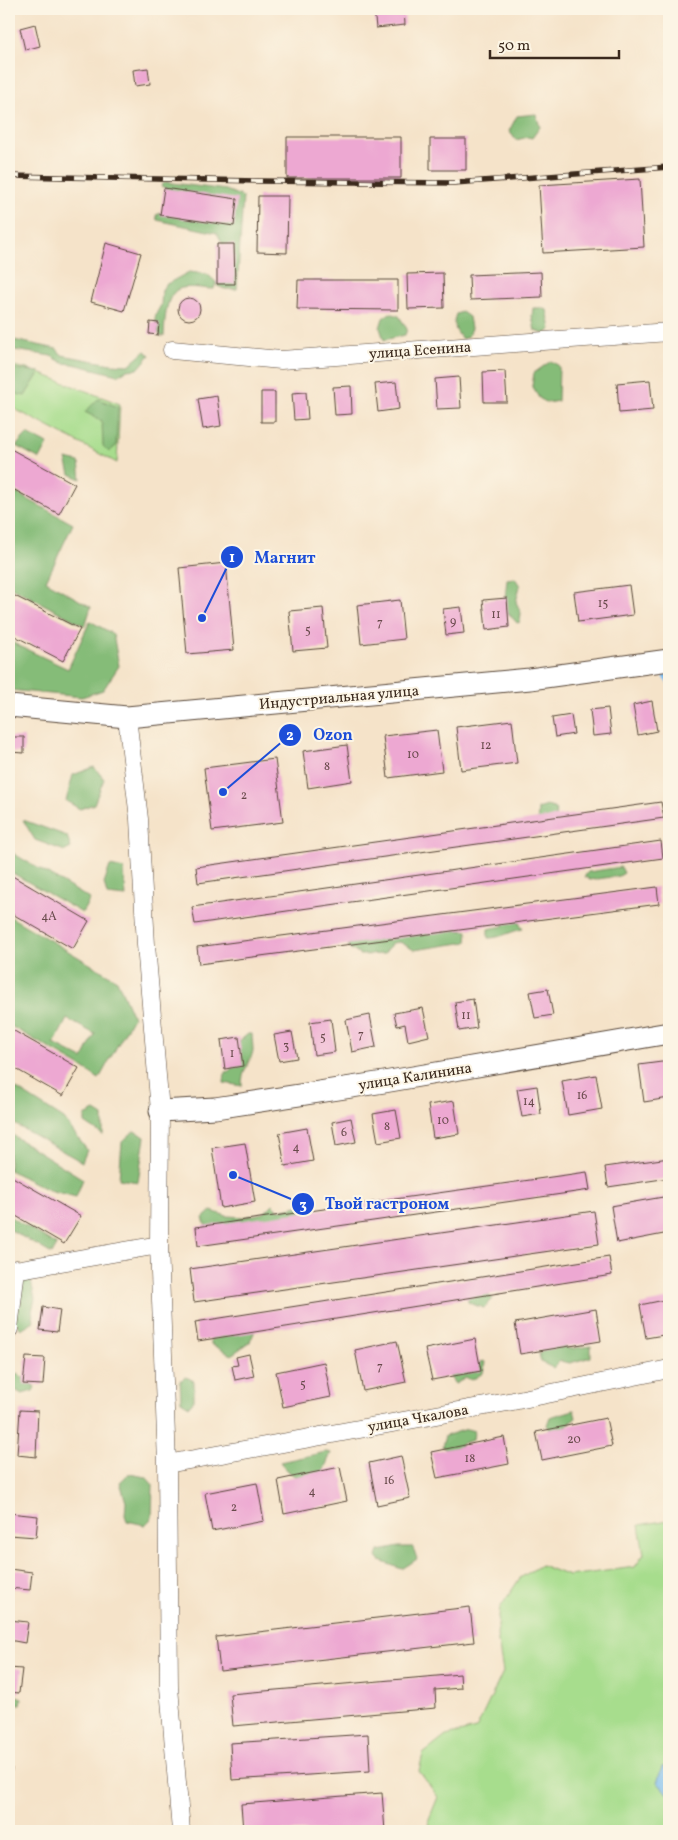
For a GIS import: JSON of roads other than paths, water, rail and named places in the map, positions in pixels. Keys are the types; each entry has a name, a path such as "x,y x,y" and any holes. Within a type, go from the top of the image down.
{"street":[{"name":"улица Есенина","path":"172,350 282,360 669,332"},
{"name":"Индустриальная улица","path":"9,706 127,717 530,679 669,660"},
{"path":"127,717 139,819 146,946 160,1112 159,1245 167,1464 169,1687 181,1831"},
{"name":"улица Калинина","path":"160,1112 215,1108 375,1083 669,1032"},
{"path":"9,1329 12,1270 159,1245"},
{"name":"улица Чкалова","path":"167,1464 513,1401 669,1369"}],"water":[{"path":"669,1765 669,1794 657,1782 662,1767"}],"waterway":[{"path":"665,677 669,682"}],"railway":[{"path":"9,176 454,183 669,167"}],"place":[{"name":"Магнит","path":"202,618"},
{"name":"Ozon","path":"223,792"},
{"name":"Твой гастроном","path":"233,1175"}]}
